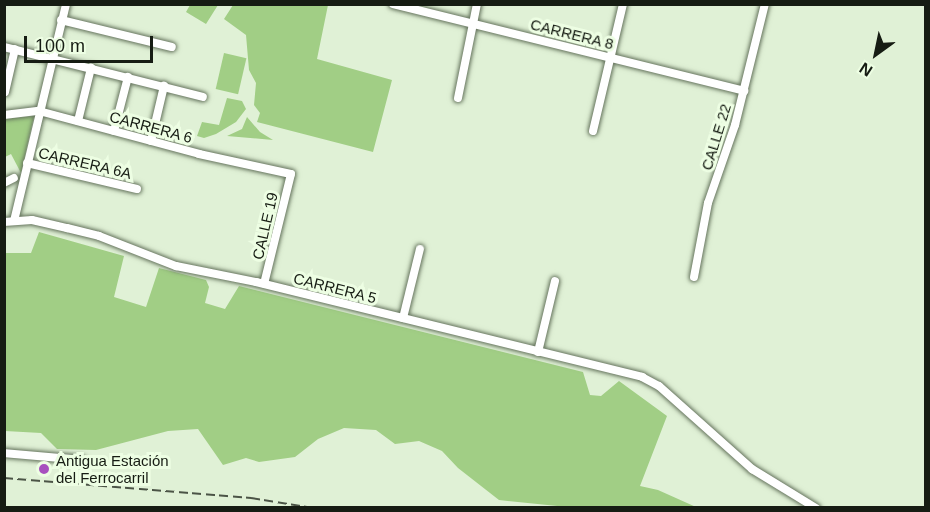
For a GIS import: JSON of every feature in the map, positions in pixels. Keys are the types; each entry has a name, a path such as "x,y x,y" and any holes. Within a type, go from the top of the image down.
{"street":[{"path":"9,222 27,164 66,4"},
{"name":"CARRERA 8","path":"393,4 744,91"},
{"path":"458,98 477,4"},
{"path":"593,131 623,4"},
{"name":"CALLE 22","path":"694,277 708,203 744,91 765,4"},
{"path":"61,20 172,47"},
{"path":"4,47 203,97"},
{"path":"5,92 15,49"},
{"path":"78,121 91,68"},
{"path":"114,131 128,77"},
{"path":"151,141 164,86"},
{"name":"CARRERA 6","path":"4,115 39,111 151,141 291,174"},
{"name":"CARRERA 6A","path":"27,164 137,189"},
{"name":"CALLE 19","path":"264,284 291,174"},
{"path":"4,183 14,178"},
{"name":"CARRERA 5","path":"9,222 32,220 67,228 99,236 176,266 264,284 642,377 659,386 752,469 816,507"},
{"path":"403,318 420,249"},
{"path":"538,352 555,281"},
{"path":"4,453 82,460"}],"green space":[{"path":"190,4 218,5 206,24 186,12"},
{"path":"233,5 328,5 317,59 392,80 373,152 257,122 260,113 254,105 256,83 249,70 246,35 224,19"},
{"path":"224,53 246,58 238,94 216,89"},
{"path":"227,98 242,101 246,109 236,122 216,134 204,138 197,136 202,122 219,125"},
{"path":"34,116 21,173 11,154 5,157 4,119"},
{"path":"247,117 260,132 273,140 227,136 242,129"},
{"path":"39,232 124,256 114,297 146,307 159,268 206,280 209,287 205,303 225,309 239,286 583,372 590,395 601,396 619,381 667,416 640,486 658,490 696,507 577,508 499,500 458,468 442,451 419,441 395,444 376,430 344,428 318,439 295,457 259,462 246,458 223,465 198,429 168,431 96,450 57,449 41,433 5,431 5,253 31,253"}],"railway":[{"path":"4,478 251,498 313,508"}],"place":[{"name":"Antigua Estación del Ferrocarril","path":"44,469"}]}
